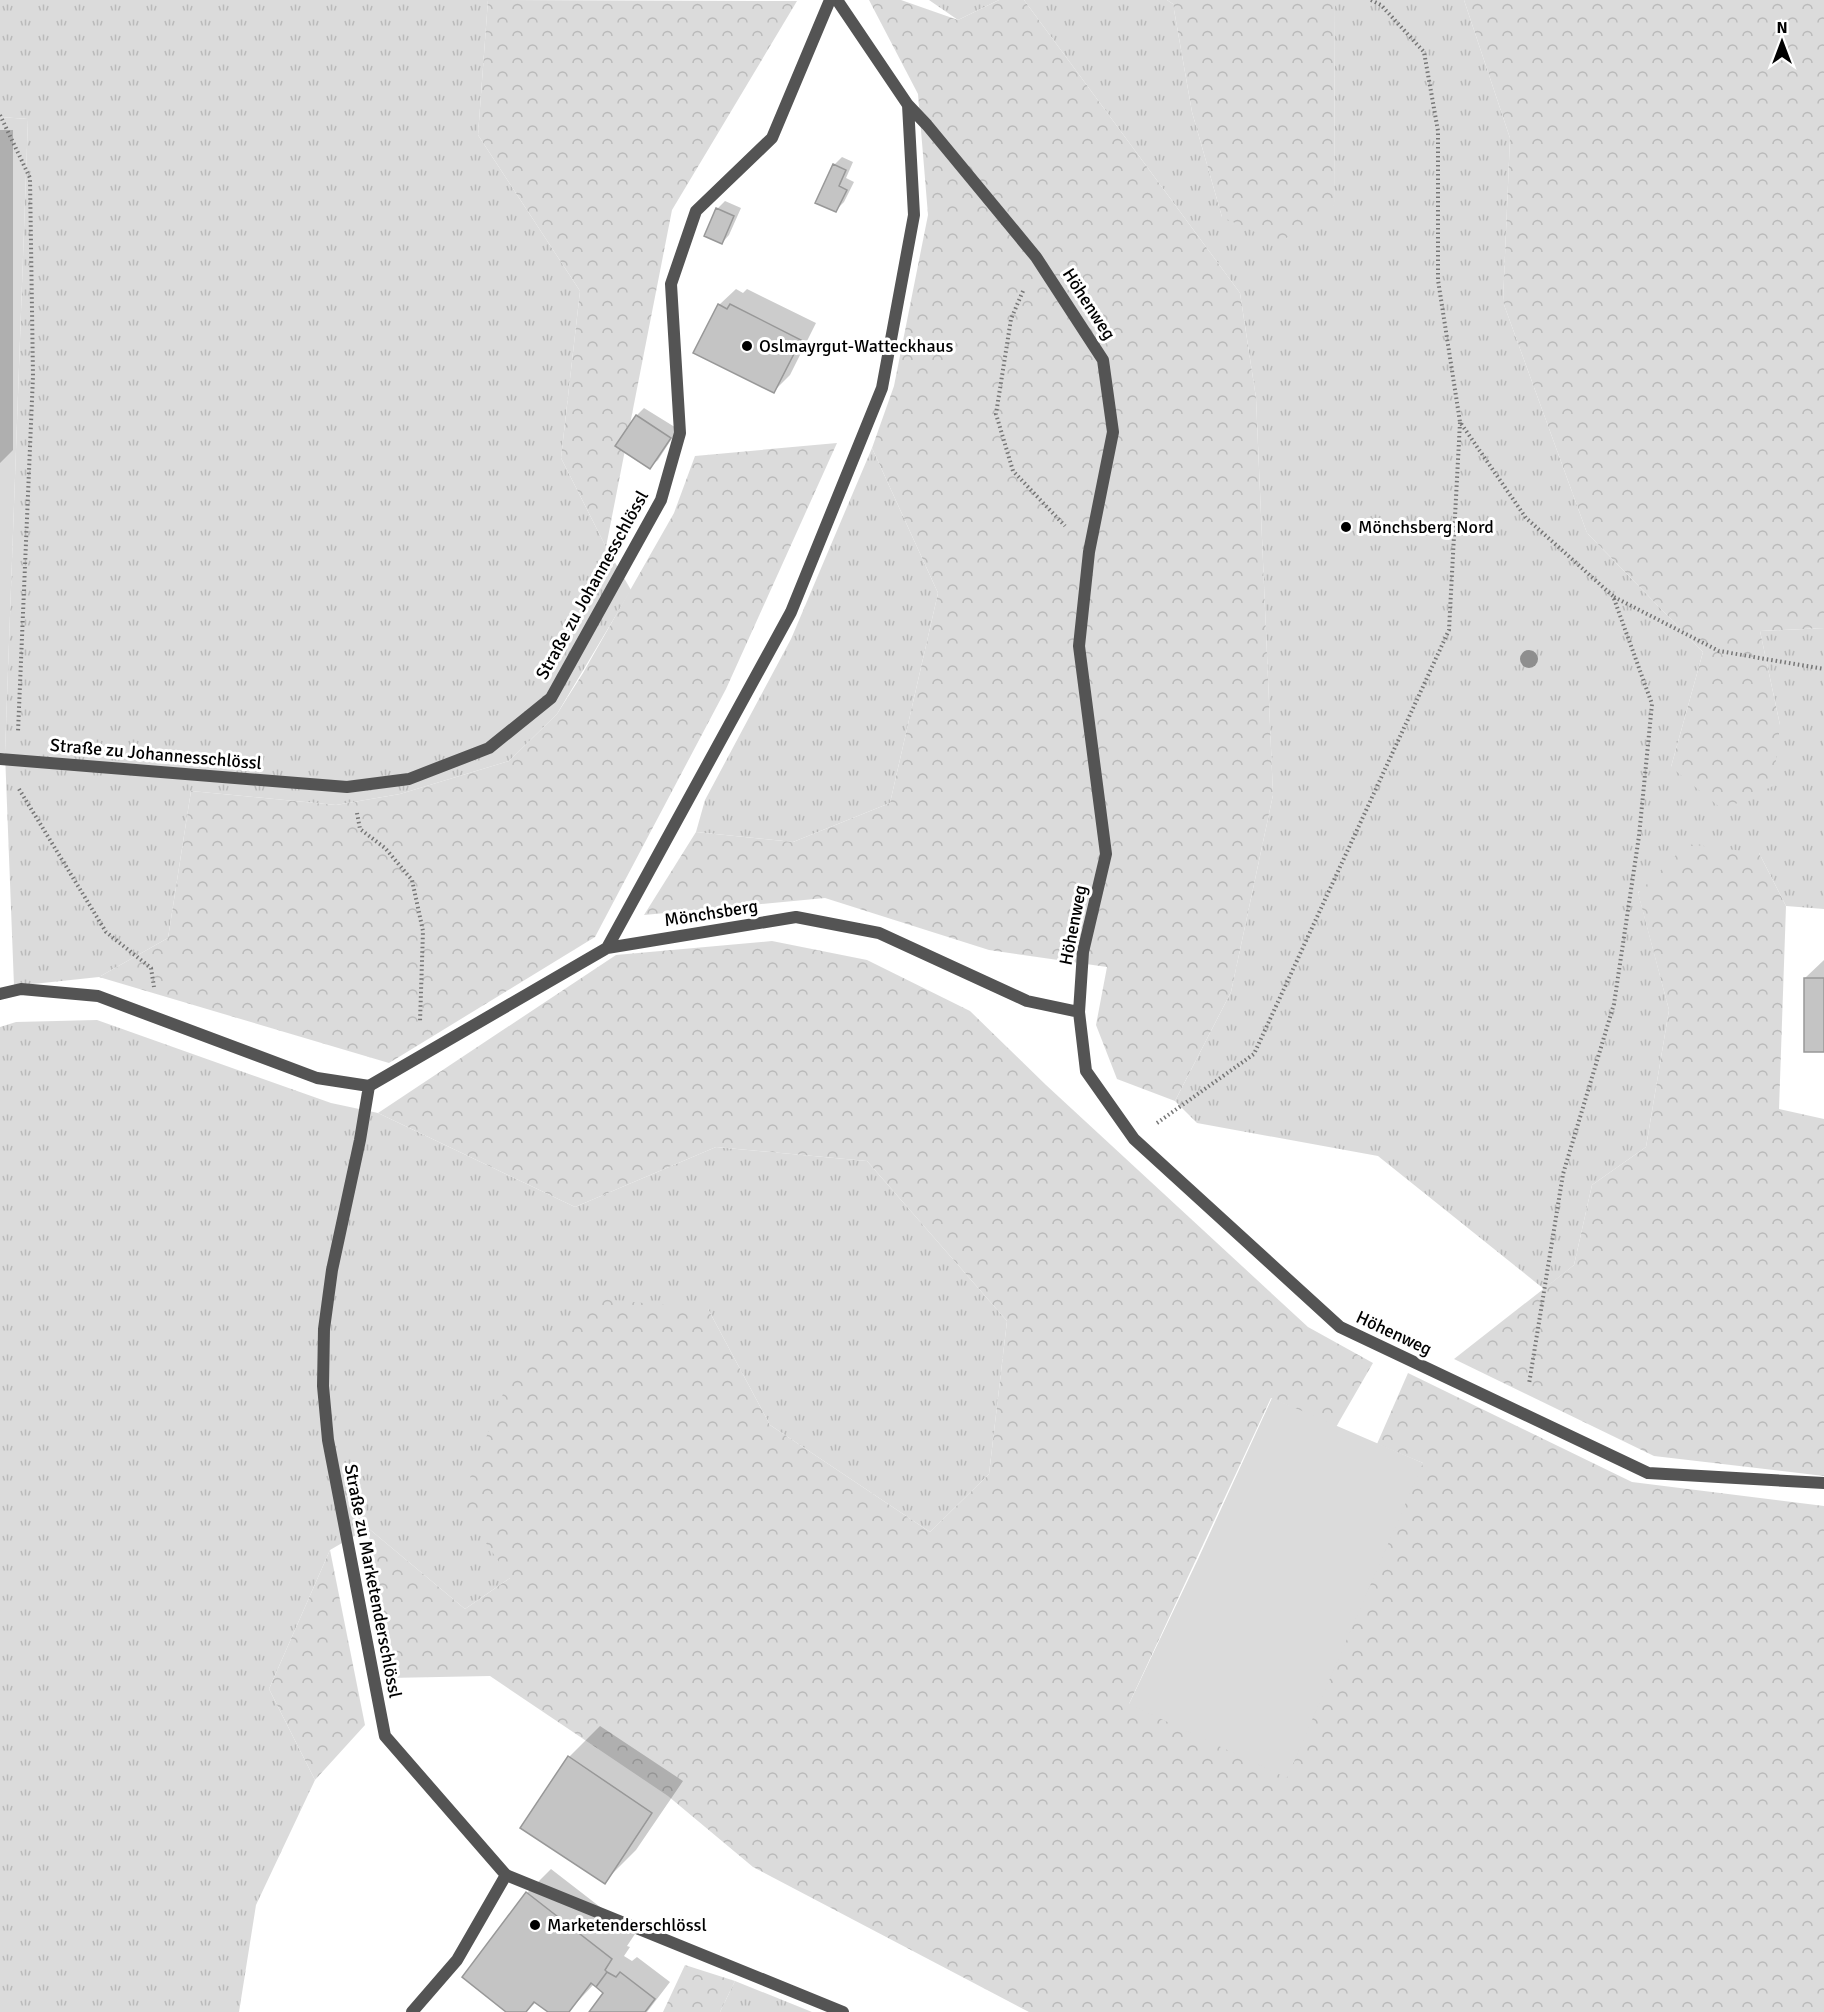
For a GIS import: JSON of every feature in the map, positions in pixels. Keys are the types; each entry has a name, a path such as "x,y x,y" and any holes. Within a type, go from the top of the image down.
{"street":[{"name":"Straße zu Johannesschlössl","path":"0,759 347,787 358,786 409,779 489,748 551,698 661,500 680,433 671,284 696,211 772,138 830,0"},
{"name":"Höhenweg","path":"837,0 908,105 1036,257 1103,360 1113,432 1089,552 1079,646 1106,854 1083,952 1079,1012 1086,1071 1134,1139 1340,1327 1648,1473 1824,1483"},
{"path":"606,948 791,612 882,388 915,215 908,105"},
{"name":"Mönchsberg","path":"369,1086 606,948 796,917 879,933 1027,1001 1079,1012"},
{"path":"0,994 21,989 98,996 316,1078 369,1086"},
{"name":"Straße zu Marketenderschlössl","path":"369,1086 356,1161 332,1270 324,1329 323,1386 328,1440 384,1736 506,1875"},
{"path":"412,2012 457,1960 506,1875 843,2012"}],"path":[{"path":"1134,1139 1254,1054 1449,630 1460,422 1438,280 1438,131 1424,52 1381,5 1371,0"},
{"path":"0,115 30,178 33,376 15,784 106,932 151,968 158,1019"},
{"path":"1036,257 1011,319 996,414 1013,471 1089,552"},
{"path":"1460,422 1526,518 1613,596 1719,651 1824,669"},
{"path":"1524,1414 1563,1174 1614,1004 1639,836 1652,704 1613,596"},
{"path":"358,786 356,811 360,829 384,848 412,880 423,931 420,1056"}],"green space":[{"path":"0,0 488,0 478,135 580,291 561,458 606,547 631,590 557,714 509,761 400,794 336,805 191,791 168,938 99,977 14,986 5,753 28,119 0,117"},
{"path":"488,0 797,1 672,210 606,547 561,458 580,291 478,135"},
{"path":"869,0 901,0 958,20 999,0 1024,0 1240,293 1256,398 1273,795 1231,992 1175,1101 1117,1079 1096,1025 1107,967 989,950 825,898 644,915 696,832 793,842 890,803 938,593 872,448 894,386 928,215 918,94"},
{"path":"929,0 999,0 958,20"},
{"path":"1024,0 1167,0 1173,4 1192,112 1222,217 1334,205 1335,0 1464,0 1510,138 1503,302 1587,533 1703,652 1671,767 1780,725 1760,631 1824,628 1824,909 1786,906 1759,853 1638,892 1669,1010 1646,1147 1592,1185 1574,1265 1544,1289 1378,1156 1197,1123 1175,1101 1231,992 1273,795 1256,398 1240,293"},
{"path":"1167,0 1335,0 1334,205 1279,243 1222,217 1192,112 1173,4"},
{"path":"1464,0 1824,0 1824,628 1760,631 1780,725 1773,786 1723,810 1671,767 1703,652 1587,533 1503,302 1510,138"},
{"path":"0,117 28,119 5,753 0,753"},
{"path":"837,443 726,689 595,937 389,1063 99,977 168,938 191,791 336,805 400,794 509,761 557,714 583,673 674,513 695,456"},
{"path":"872,448 938,593 890,803 793,842 696,832 705,800 791,639"},
{"path":"1687,844 1759,853 1786,906 1779,1109 1824,1119 1824,1476 1654,1456 1454,1359 1574,1265 1592,1185 1646,1147 1669,1010 1638,893"},
{"path":"772,941 867,960 970,1011 1046,1085 1308,1327 1373,1363 1336,1427 1271,1398 1129,1704 1423,1463 1377,1444 1408,1373 1632,1482 1824,1506 1824,2012 1029,2012 753,1867 668,1796 490,1676 388,1678 368,1528 465,1609 510,1578 460,1505 506,1386 590,1298 708,1309 770,1425 930,1532 989,1474 1007,1321 867,1161 716,1147 575,1207 378,1113 616,955"},
{"path":"97,1020 331,1103 378,1113 575,1207 716,1147 867,1161 1007,1321 989,1474 930,1532 770,1425 708,1309 510,1578 465,1609 368,1528 330,1550 269,1689 315,1780 256,1905 239,2012 0,2012 0,1027 16,1022"},
{"path":"1272,1398 1423,1463 1287,1778 1129,1704"},
{"path":"330,1550 365,1725 315,1780 269,1689"},
{"path":"685,1965 735,1981 720,2012 663,2012"},
{"path":"735,1981 812,2012 720,2012"}],"building":[{"path":"833,164 846,170 839,186 847,190 836,212 815,203"},
{"path":"716,208 734,216 722,244 704,236"},
{"name":"Oslmayrgut-Watteckhaus","path":"718,304 727,309 730,304 801,340 774,393 693,353"},
{"path":"636,415 671,438 650,469 615,446"},
{"path":"1804,978 1824,978 1824,1052 1804,1052"},
{"path":"568,1756 652,1813 605,1884 520,1828"},
{"name":"Marketenderschlössl","path":"526,1892 612,1959 605,1970 607,1972 596,1987 591,1983 569,2012 548,2012 534,2002 526,2012 506,2012 462,1977"},
{"path":"607,1972 616,1977 620,1972 655,1999 645,2012 589,2012 603,1993 596,1987"}],"place":[{"name":"Oslmayrgut-Watteckhaus","path":"747,346"},
{"name":"Mönchsberg Nord","path":"1346,527"},
{"name":"Marketenderschlössl","path":"535,1925"}]}
